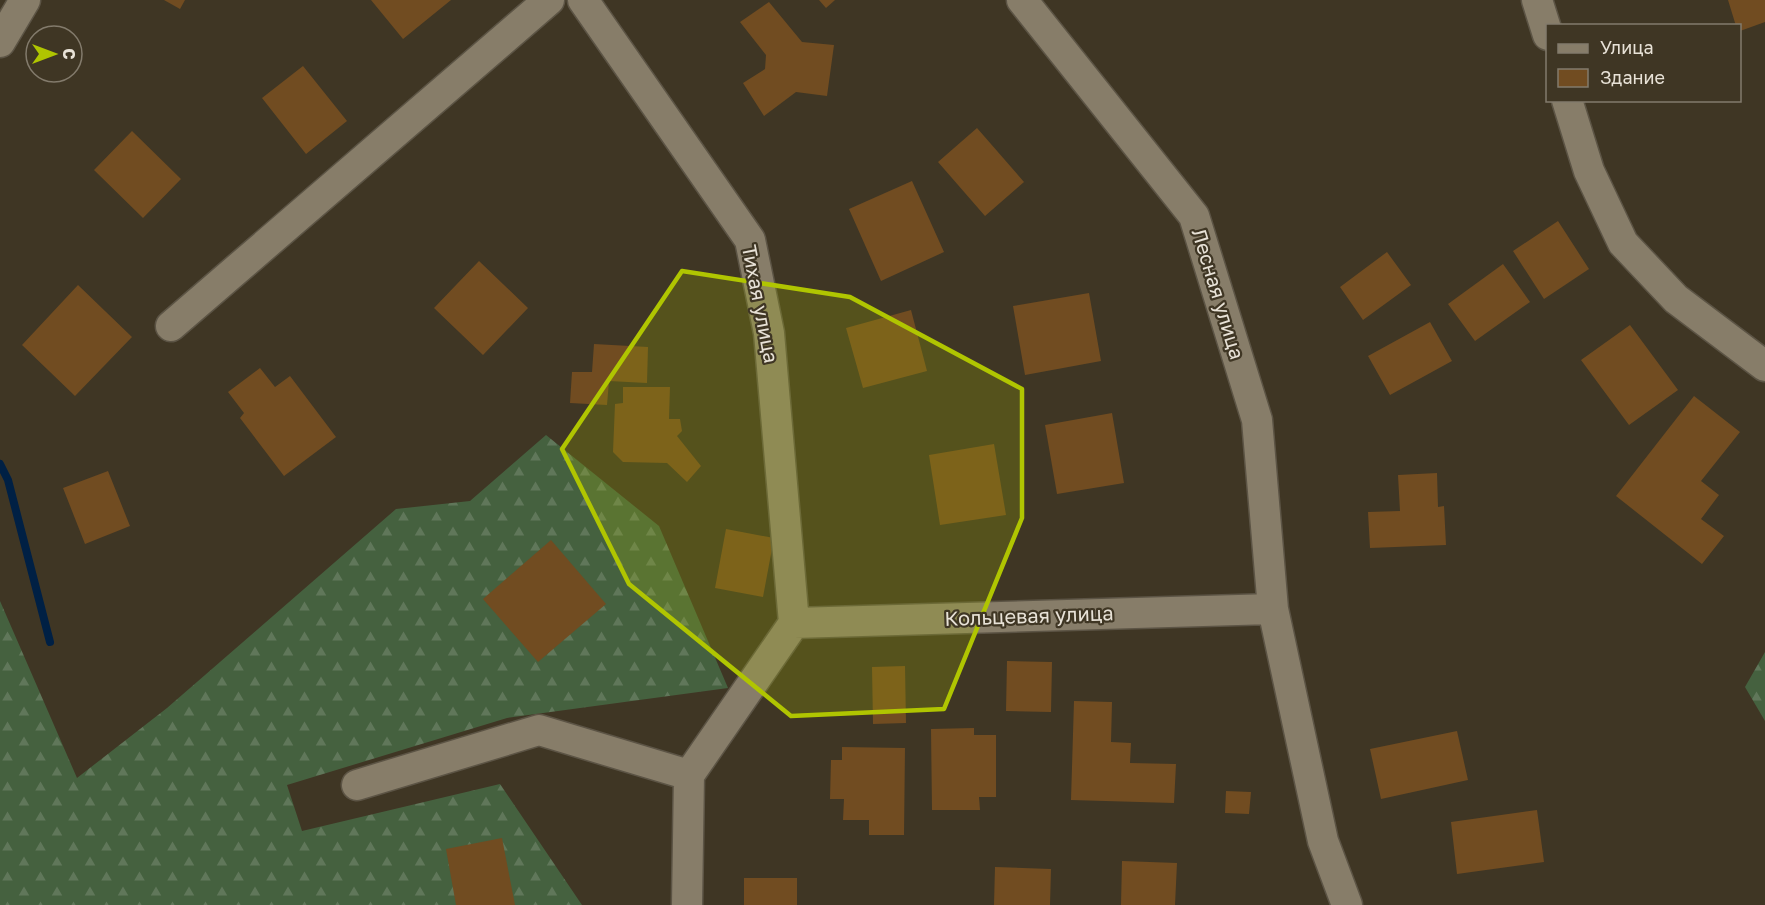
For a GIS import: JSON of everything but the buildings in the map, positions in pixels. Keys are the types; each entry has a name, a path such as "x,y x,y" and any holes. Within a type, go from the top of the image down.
{"street":[{"path":"0,42 25,0"},
{"path":"171,326 549,0"},
{"name":"Тихая улица","path":"584,0 750,240 769,333 794,623"},
{"name":"Лесная улица","path":"1022,0 1194,216 1257,420 1273,609"},
{"path":"1537,0 1546,29"},
{"path":"1569,102 1589,171 1623,243 1676,299 1765,366"},
{"path":"1273,609 1323,841 1347,905"},
{"name":"Кольцевая улица","path":"794,623 1273,609"},
{"path":"687,905 689,776 794,623"},
{"path":"357,785 539,730 689,776"}],"highlighted area":[{"path":"682,271 850,297 1022,389 1022,518 944,709 791,716 629,584 562,449"}],"green space":[{"path":"546,435 659,526 728,688 507,718 287,785 302,831 500,784 582,905 0,905 0,601 77,778 167,708 396,509 470,501"},
{"path":"1765,652 1765,721 1745,687"}],"waterway":[{"path":"0,464 8,480 50,642"}]}
